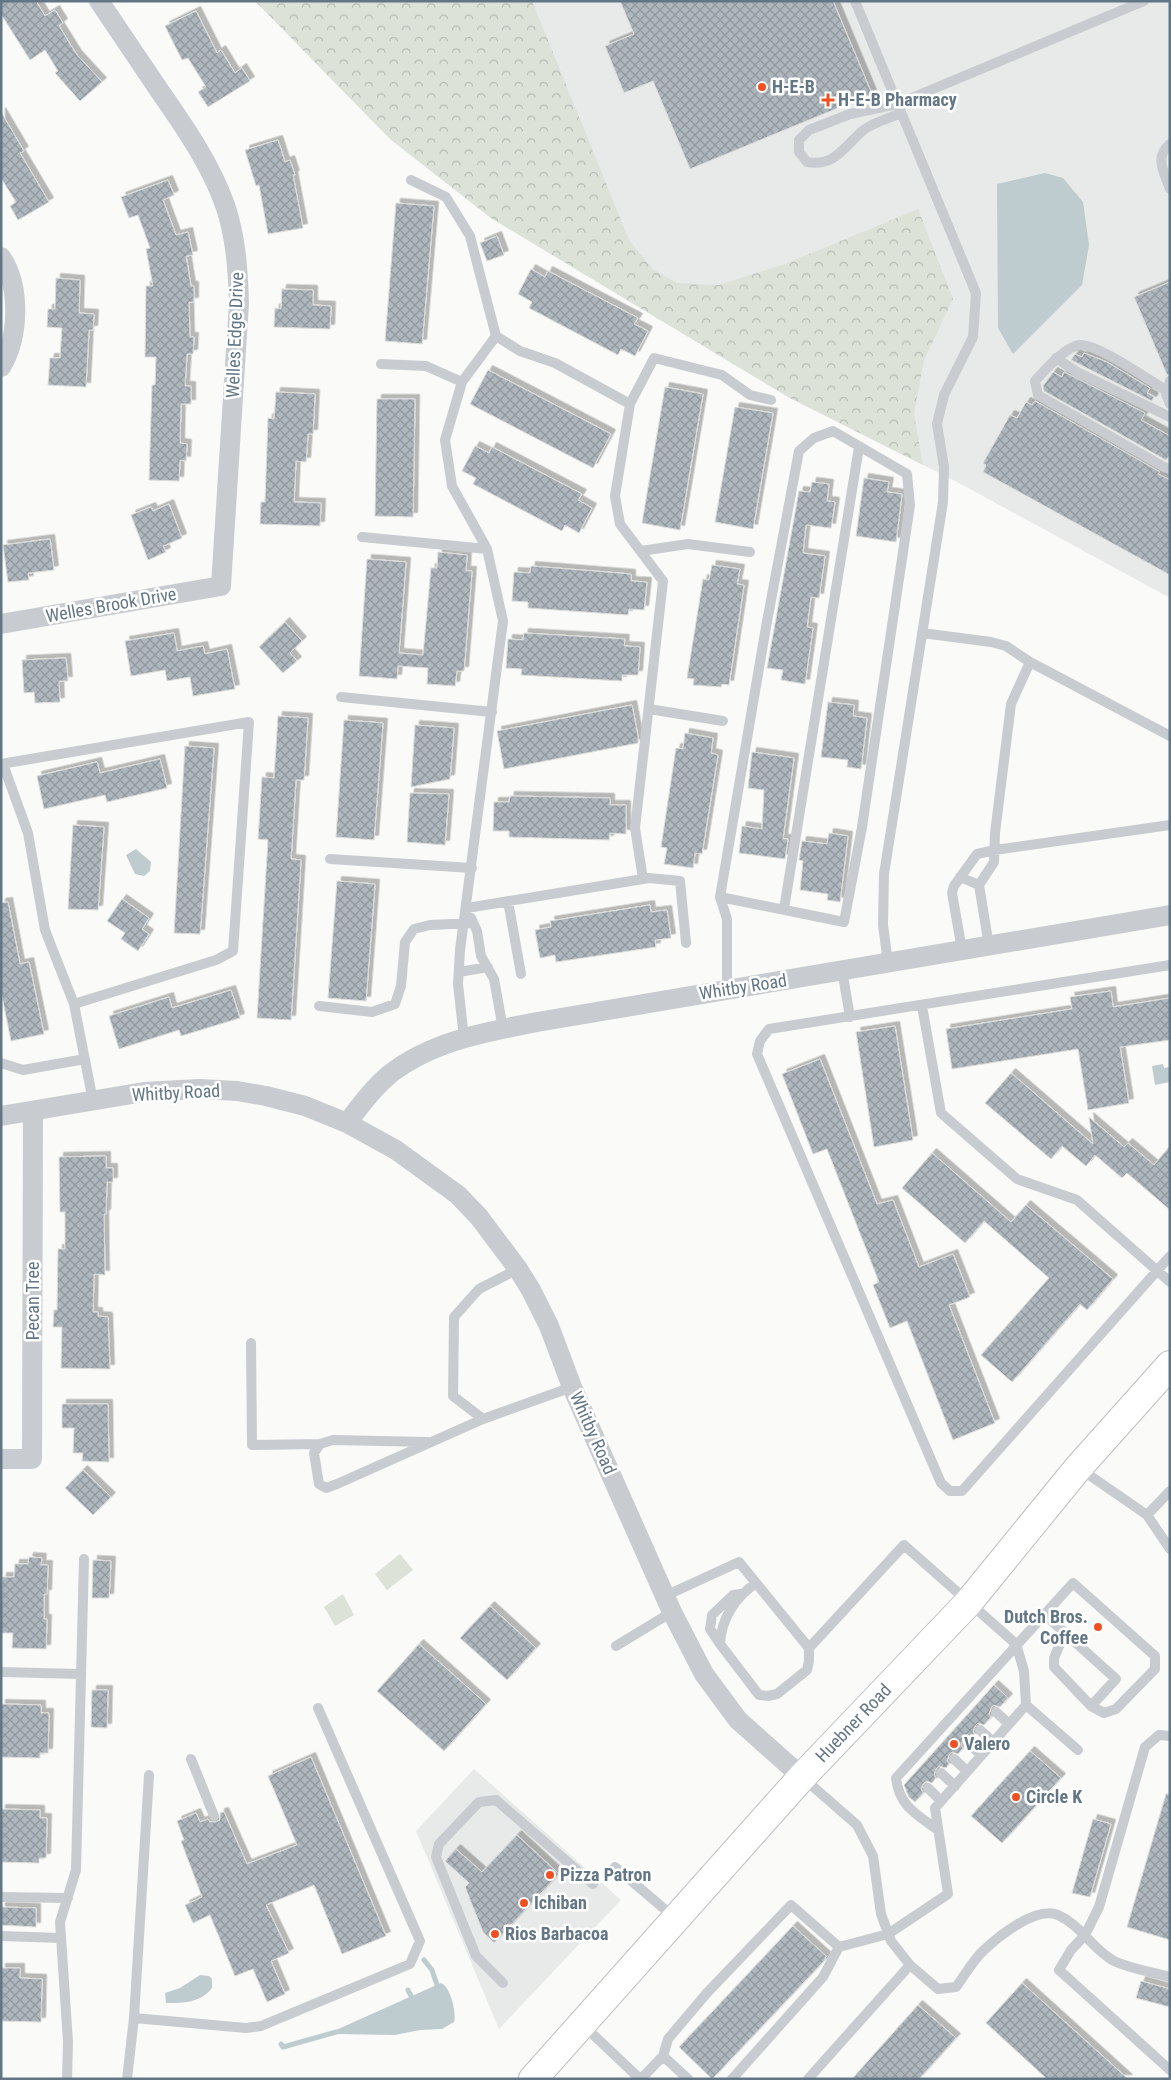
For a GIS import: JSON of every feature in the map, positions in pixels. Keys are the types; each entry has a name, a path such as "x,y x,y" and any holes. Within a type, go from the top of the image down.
{"main road":[{"name":"Huebner Road","path":"533,2079 802,1777 968,1602 1078,1468 1170,1365"}],"street":[{"name":"Welles Edge Drive","path":"99,1 198,149 215,180 233,237 238,268 239,303 221,586"},
{"path":"1,257 11,273 16,300 9,354 1,367"},
{"name":"Welles Brook Drive","path":"1,624 221,586"},
{"name":"Whitby Road","path":"347,1123 368,1095 406,1062 427,1051 464,1038 503,1028 1170,915"},
{"name":"Whitby Road","path":"1,1116 144,1092 200,1089 236,1091 266,1096 305,1106 347,1123 396,1150 458,1195 479,1217 518,1269 531,1290 549,1326 572,1387 669,1604 704,1674 738,1720 802,1777"},
{"name":"Pecan Tree","path":"1,1459 32,1460 33,1111"}],"lane":[{"path":"855,1 976,293 973,337 944,395 938,424 944,468 943,502 884,874 883,925 888,963"},
{"path":"899,108 850,114 809,130 799,140 799,152 806,162 819,164 832,159 866,129 899,108 1125,5 1144,1"},
{"path":"1170,144 1162,150 1160,161 1170,189"},
{"path":"411,180 446,197 470,236 496,336 520,351 555,363 630,404"},
{"path":"496,336 462,382 445,440 452,486 487,549 503,621 467,908 469,924 480,956 494,979 503,1028"},
{"path":"1170,404 1166,394 1168,386 1094,347 1078,345 1056,358 1034,381 1038,395 1170,469"},
{"path":"643,879 635,828 663,581 620,524 615,496 630,404 654,358 722,375 750,395 771,400"},
{"path":"1056,358 1077,372 1170,417"},
{"path":"380,364 426,366 462,382"},
{"path":"720,896 844,922 862,827 910,505 907,474 833,431 814,438 799,451 766,628 720,896 727,919 727,990"},
{"path":"784,910 859,447"},
{"path":"362,537 487,549"},
{"path":"641,551 688,544 750,552"},
{"path":"922,633 991,642 1006,646 1030,662 1170,736"},
{"path":"989,946 979,885 994,862 995,833 1011,704 1030,662"},
{"path":"341,697 492,712"},
{"path":"649,709 723,721"},
{"path":"74,1004 216,960 233,951 249,722 2,764 28,833 45,930 74,1004 93,1101"},
{"path":"962,950 952,893 954,886 977,854 1170,825"},
{"path":"330,859 472,868"},
{"path":"960,877 979,885"},
{"path":"467,908 649,878 680,881 686,943"},
{"path":"508,901 521,974"},
{"path":"464,1038 458,984 469,924"},
{"path":"318,1006 372,1012 395,1004 401,986 405,942 414,929 430,925 469,924"},
{"path":"1170,965 769,1030 760,1041 757,1054 941,1483 950,1491 962,1491 1170,1256"},
{"path":"459,972 488,967"},
{"path":"842,970 850,1017"},
{"path":"922,1006 942,1113 1017,1179 1077,1200 1170,1282"},
{"path":"1,1062 23,1070 84,1059"},
{"path":"483,1419 453,1396 454,1317 479,1289 518,1269"},
{"path":"251,1343 252,1445 320,1444 333,1440 429,1442"},
{"path":"320,1444 314,1452 319,1484 326,1488 483,1419 572,1387"},
{"path":"1078,1468 1146,1515 1170,1549"},
{"path":"1146,1515 1170,1491"},
{"path":"732,2079 823,1977 840,1947 888,1934 948,1894 935,1808 1026,1705 1024,1671 1016,1644 904,1545 809,1648"},
{"path":"67,2079 68,2042 60,1922 76,1870 84,1559"},
{"path":"616,1646 669,1604 739,1562 809,1648 807,1670 777,1694 759,1695 720,1644 724,1620 739,1601 741,1594 756,1583"},
{"path":"938,1830 907,1807 897,1793 896,1778 910,1770 923,1756 978,1695 1016,1644 1073,1583 1155,1656 1156,1669 1116,1709 1104,1712 1091,1706 1054,1667 1054,1658 1065,1632"},
{"path":"1044,1614 1116,1679 1091,1706"},
{"path":"1,1672 81,1674"},
{"path":"1026,1705 1078,1750"},
{"path":"134,2018 246,2028 261,2026 410,1964 420,1941 318,1708"},
{"path":"996,1712 1009,1724"},
{"path":"980,1730 993,1742"},
{"path":"1170,1736 1159,1736 1146,1747 1099,1906 1085,1935 1071,1950 1059,1970 1170,2070"},
{"path":"968,1743 982,1755"},
{"path":"191,1759 214,1816"},
{"path":"954,1759 967,1771"},
{"path":"941,1773 955,1786"},
{"path":"127,2079 134,2018 149,1775"},
{"path":"802,1777 857,1825 873,1856 881,1914 891,1941 910,1965 938,1989 956,1986 983,1951 1024,1920 1044,1915 1057,1915 1085,1935 1101,1953 1115,1962 1170,1977"},
{"path":"928,1788 941,1801"},
{"path":"503,1983 476,1956 436,1858 439,1844 479,1802 496,1800 593,1884"},
{"path":"615,1867 676,1918"},
{"path":"1,1897 68,1898"},
{"path":"582,2025 640,2079 663,2056 668,2039 699,2002 791,1904 840,1947"},
{"path":"1,1936 60,1938"},
{"path":"808,2079 910,1965"},
{"path":"663,2056 688,2079"}],"shaded area":[{"path":"255,1 1170,1 1170,598 959,483 788,397 491,218 390,139"},
{"path":"1045,173 1063,178 1083,202 1089,245 1082,285 1013,354 998,328 997,184"},
{"path":"136,849 151,862 150,871 144,876 135,874 126,855"},
{"path":"1163,1064 1164,1068 1170,1067 1170,1082 1155,1085 1152,1066"},
{"path":"474,1769 621,1900 499,2029 416,1831"},
{"path":"200,1975 209,1976 212,1979 212,1988 207,1993 191,2001 166,2003 165,1993 180,1988"},
{"path":"441,1983 450,1994 455,2018 454,2022 442,2029 420,2030 395,2035 337,2034 336,2030"}],"green space":[{"path":"255,1 532,1 629,240 653,269 677,283 719,285 785,264 918,209 953,299 924,360 914,414 923,465 788,397 491,218 390,139"},
{"path":"400,1554 413,1570 387,1590 375,1574"},
{"path":"343,1594 354,1615 335,1626 324,1607"}],"building":[{"path":"1,1 36,1 45,16 55,10 63,23 59,26 77,55 102,82 80,101 55,73 58,71 45,50 30,60 1,14"},
{"name":"H-E-B","path":"620,1 833,1 872,94 690,169 653,81 624,93 605,46 634,34"},
{"path":"196,11 217,53 221,50 235,73 242,68 250,81 208,107 198,92 206,87 188,58 182,60 165,26"},
{"path":"1,112 24,151 20,153 49,202 18,220 10,206 16,202 1,178"},
{"path":"278,140 285,162 290,160 295,175 293,175 303,228 268,234 259,185 256,186 245,150"},
{"path":"168,180 174,195 163,200 176,235 188,232 193,255 186,256 191,286 194,286 194,302 189,302 190,337 194,337 193,354 187,354 185,386 191,386 191,404 181,404 180,443 187,444 186,461 180,460 179,481 149,480 152,385 155,385 156,357 145,357 146,286 153,286 146,249 150,248 138,215 129,218 121,197"},
{"path":"396,203 434,206 422,344 385,341"},
{"path":"497,236 504,255 487,261 480,243"},
{"path":"531,269 545,277 548,271 638,318 634,324 648,331 635,356 621,349 618,355 529,308 532,302 518,294"},
{"path":"56,278 80,280 79,313 94,314 93,330 89,330 86,387 48,385 50,358 60,358 62,328 47,327 48,309 55,309"},
{"path":"1170,282 1170,374 1167,375 1134,297"},
{"path":"282,289 313,290 313,305 331,306 330,329 274,327 275,308 281,309"},
{"path":"1084,353 1107,362 1150,388 1147,393 1154,397 1152,401 1071,360 1075,354 1082,357"},
{"path":"488,370 611,434 593,468 470,404"},
{"path":"1053,372 1062,377 1064,372 1145,413 1141,420 1170,436 1170,455 1166,460 1044,391 1043,386"},
{"path":"665,387 703,394 680,530 642,523"},
{"path":"276,392 315,394 313,434 308,434 306,462 296,461 294,502 321,503 320,526 260,524 261,502 265,502 268,418 274,419"},
{"path":"377,399 415,399 413,517 375,516"},
{"path":"1035,401 1160,472 1158,474 1170,480 1170,575 983,472 986,465 983,463 1010,415 1017,418 1026,402 1032,405"},
{"path":"735,407 773,413 753,529 715,522"},
{"path":"475,446 489,453 492,447 582,494 578,500 592,508 579,533 565,525 562,531 473,484 476,478 462,471"},
{"path":"864,478 889,482 887,492 902,494 896,542 856,536"},
{"path":"812,482 829,484 827,501 835,502 831,528 806,525 803,553 825,556 819,598 811,597 807,627 813,628 805,684 781,680 783,670 767,668 799,491 810,492"},
{"path":"169,504 182,538 163,546 166,552 148,560 131,515 151,507 153,511"},
{"path":"50,539 54,570 28,573 29,580 8,582 3,545"},
{"path":"438,552 467,555 466,571 472,571 464,671 457,671 455,686 427,684 428,668 398,666 397,679 359,676 367,559 406,562 399,653 423,655 431,568 437,568"},
{"path":"712,565 740,569 737,584 744,585 729,685 722,684 721,687 693,685 694,679 687,678 703,579 709,580"},
{"path":"531,566 631,574 631,581 647,582 644,610 629,609 628,615 528,608 528,602 512,601 514,572 530,573"},
{"path":"285,622 302,641 290,653 297,661 283,673 259,647"},
{"path":"174,633 177,651 203,646 205,654 227,649 235,689 193,696 190,677 167,681 165,670 131,676 125,641"},
{"path":"524,633 625,639 624,646 640,647 638,675 622,675 622,681 521,675 522,669 506,668 508,639 523,640"},
{"path":"66,658 68,681 59,681 60,702 35,703 34,692 24,693 22,660"},
{"path":"828,702 854,705 853,716 867,718 861,769 847,767 848,760 821,757"},
{"path":"632,705 638,743 504,769 497,731"},
{"path":"278,716 308,718 304,780 296,780 291,859 301,860 291,1020 257,1018 268,840 258,839 262,777 274,778"},
{"path":"344,720 383,723 374,840 336,837"},
{"path":"415,725 454,728 450,779 411,787"},
{"path":"685,733 713,738 711,753 718,755 702,854 695,853 693,868 664,864 667,848 661,847 676,748 683,749"},
{"path":"185,746 214,748 200,934 174,933"},
{"path":"752,752 794,758 783,839 788,839 785,859 739,853 742,826 762,829 764,790 748,788"},
{"path":"160,759 167,788 107,802 105,795 44,809 37,776 97,762 100,773"},
{"path":"410,793 449,794 445,845 407,842"},
{"path":"510,796 610,798 610,805 626,805 626,834 610,833 609,840 509,837 509,831 493,831 494,802 509,802"},
{"path":"73,825 104,827 98,910 68,909"},
{"path":"829,833 848,836 840,902 827,900 828,894 800,890 803,861 799,860 802,841 827,844"},
{"path":"337,881 375,884 366,1001 328,998"},
{"path":"122,899 149,918 142,929 149,934 138,951 121,939 125,933 107,921"},
{"path":"8,902 20,964 29,962 44,1034 11,1041 1,991 1,903"},
{"path":"650,905 651,912 667,910 671,938 655,940 656,947 556,962 555,955 540,958 535,930 551,927 550,921"},
{"path":"231,990 240,1018 181,1036 179,1030 119,1049 109,1016 169,997 172,1008"},
{"path":"1111,991 1113,1007 1170,998 1170,1040 1120,1047 1129,1103 1088,1110 1078,1049 952,1069 946,1029 1072,1009 1070,997"},
{"path":"895,1026 913,1140 874,1147 856,1032"},
{"path":"820,1059 877,1204 893,1200 919,1267 953,1254 970,1297 949,1305 995,1423 953,1440 907,1321 890,1328 873,1285 879,1282 827,1149 813,1154 782,1074"},
{"path":"1011,1073 1093,1144 1089,1117 1124,1147 1128,1143 1154,1165 1170,1146 1170,1210 1127,1173 1122,1178 1095,1155 1086,1166 1062,1146 1051,1159 985,1103"},
{"path":"932,1153 1011,1222 1026,1205 1113,1279 1087,1310 1080,1304 1012,1382 981,1355 1049,1278 984,1221 965,1243 902,1188"},
{"path":"106,1156 106,1168 113,1168 113,1182 107,1182 106,1214 104,1214 105,1275 94,1274 93,1312 98,1312 98,1316 108,1317 110,1369 61,1368 62,1327 53,1327 54,1310 57,1310 58,1249 65,1249 65,1212 60,1212 59,1157"},
{"path":"62,1404 108,1404 109,1462 82,1461 83,1453 73,1453 74,1428 62,1428"},
{"path":"83,1470 111,1497 93,1515 65,1488"},
{"path":"29,1557 42,1558 41,1565 48,1565 47,1594 44,1594 44,1619 47,1619 46,1649 12,1648 13,1633 1,1633 2,1577 14,1577 15,1564 28,1564"},
{"path":"93,1560 111,1561 109,1598 92,1598"},
{"path":"490,1606 536,1648 507,1680 460,1638"},
{"path":"419,1644 486,1704 444,1751 377,1691"},
{"name":"Valero","path":"994,1685 1008,1698 1000,1707 994,1705 991,1708 989,1714 991,1717 984,1725 978,1723 975,1726 973,1738 966,1736 963,1739 961,1745 963,1748 958,1754 952,1752 949,1755 947,1761 949,1764 946,1768 939,1766 936,1769 934,1775 936,1778 932,1783 927,1781 923,1784 921,1789 923,1793 915,1802 909,1797 904,1785"},
{"path":"92,1690 108,1690 107,1728 91,1727"},
{"path":"1,1704 41,1705 41,1713 49,1713 48,1753 40,1753 40,1758 1,1757"},
{"name":"Circle K","path":"1030,1751 1061,1778 1002,1843 971,1816"},
{"path":"311,1757 386,1936 342,1954 314,1885 266,1905 289,1953 271,1961 285,1994 267,2002 253,1969 235,1976 210,1915 193,1923 185,1905 202,1897 181,1841 184,1840 177,1821 196,1813 200,1822 208,1819 210,1822 216,1822 220,1820 220,1813 224,1812 247,1864 297,1845 268,1776"},
{"path":"1166,1794 1170,1794 1170,1940 1127,1927"},
{"path":"1,1809 40,1810 40,1818 47,1818 46,1858 39,1858 39,1863 1,1862"},
{"path":"1093,1819 1111,1824 1090,1897 1072,1893"},
{"path":"517,1835 559,1874 494,1943 483,1932 465,1887 469,1883 445,1861 456,1849 482,1872"},
{"path":"1,1907 36,1908 36,1927 1,1925"},
{"path":"793,1926 826,1956 824,1961 712,2079 679,2047"},
{"path":"1,1968 20,1968 20,1978 42,1979 41,2022 1,2021"},
{"path":"1141,1981 1170,1989 1170,2007 1136,1998"},
{"path":"1022,1983 1128,2079 1047,2079 986,2023"},
{"path":"918,2005 956,2038 919,2079 852,2079"}],"waterway":[{"path":"424,1960 432,1970 437,1985"},
{"path":"408,1990 411,1996"},
{"path":"281,2044 283,2047 336,2032"}],"place":[{"name":"H-E-B","path":"762,87"},
{"name":"H-E-B Pharmacy","path":"828,100"},
{"name":"Dutch Bros. Coffee","path":"1098,1627"},
{"name":"Valero","path":"954,1744"},
{"name":"Circle K","path":"1016,1797"},
{"name":"Pizza Patron","path":"550,1875"},
{"name":"Ichiban","path":"524,1903"},
{"name":"Rios Barbacoa","path":"495,1934"}]}
